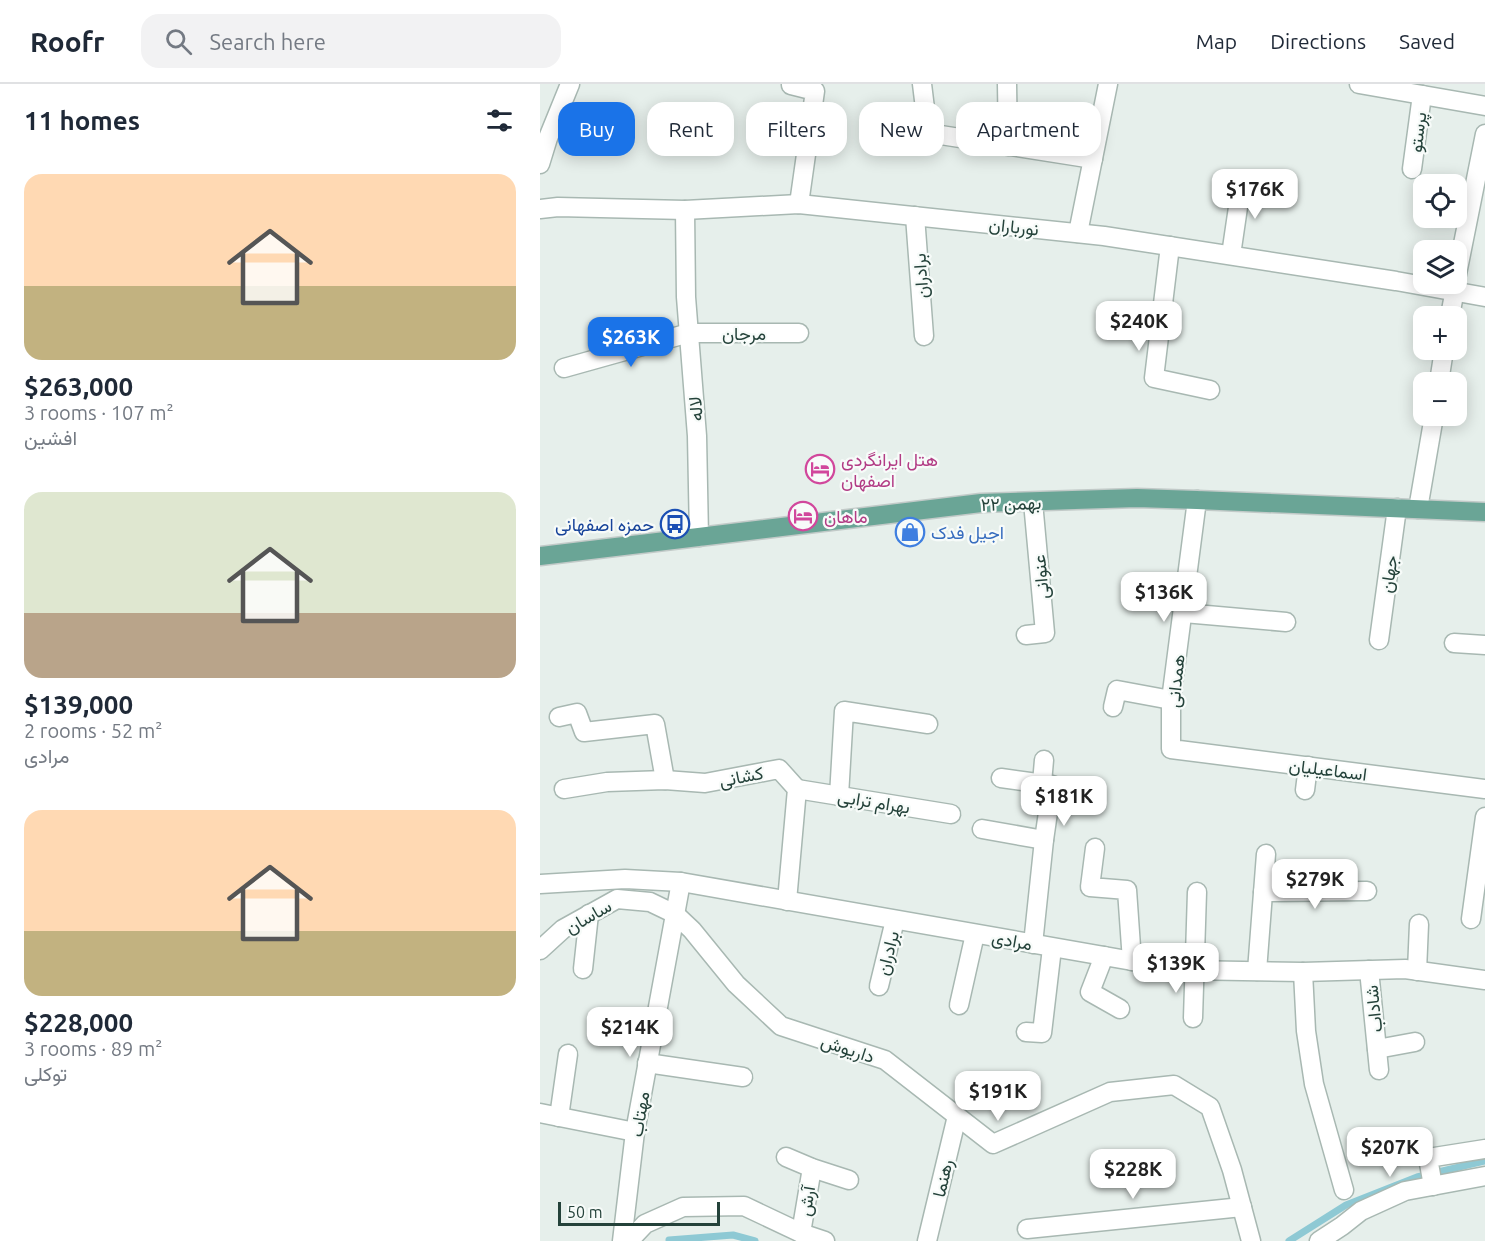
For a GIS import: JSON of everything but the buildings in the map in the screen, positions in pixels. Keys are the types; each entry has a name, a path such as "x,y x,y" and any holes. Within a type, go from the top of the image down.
{"main road":[{"name":"۲۲ بهمن","path":"540,556 981,503 1137,498 1485,512"}],"street":[{"path":"540,164 570,84"},
{"path":"922,84 928,133 956,138"},
{"path":"1007,84 1007,102"},
{"path":"1078,233 1108,84"},
{"path":"1359,84 1485,106"},
{"path":"791,85 815,91 800,204"},
{"name":"پرستو","path":"1412,168 1422,95"},
{"path":"1464,240 1485,134"},
{"path":"1073,156 1092,159"},
{"path":"1232,255 1242,180"},
{"name":"نورباران","path":"540,209 558,207 685,210 800,204 1078,233 1413,279"},
{"name":"لاله","path":"685,210 686,297 697,436 699,537"},
{"name":"برادران","path":"915,216 924,336"},
{"path":"1170,246 1154,378 1210,390"},
{"name":"نورباران","path":"1467,289 1485,297"},
{"name":"مرجان","path":"564,368 689,333 799,333"},
{"path":"1418,509 1432,426"},
{"name":"همدانی","path":"1171,749 1172,700 1197,500"},
{"name":"عنوانی","path":"1026,635 1045,633 1033,501"},
{"name":"جهان","path":"1379,639 1397,508"},
{"path":"1184,613 1286,622"},
{"path":"1454,643 1485,645"},
{"path":"1113,707 1117,690 1172,700"},
{"path":"839,796 844,711 928,724"},
{"path":"559,717 577,714 584,732 655,724 665,780"},
{"name":"اسماعیلیان","path":"1171,749 1485,789"},
{"path":"1042,783 1044,760"},
{"path":"1305,790 1308,766"},
{"name":"کشانی","path":"564,789 607,782 665,780 705,783 779,769 797,789"},
{"path":"1001,778 1052,785 1033,944"},
{"path":"787,901 797,789"},
{"name":"بهرام ترابی","path":"797,789 951,814"},
{"path":"1471,919 1485,818"},
{"path":"982,829 1044,840"},
{"path":"1095,848 1090,887 1127,890 1132,961"},
{"path":"1257,971 1266,854"},
{"name":"مرادی","path":"540,884 625,879 681,882 1052,948 1194,970 1303,972 1405,969 1485,980"},
{"name":"مهتاب","path":"622,1241 635,1132 681,882"},
{"path":"1263,892 1367,891"},
{"path":"1193,1018 1197,892"},
{"name":"ساسان","path":"540,950 563,929 617,898 650,902 675,914"},
{"path":"583,969 589,914"},
{"name":"داریوش","path":"675,914 692,930 736,984 781,1026 885,1060 993,1144 1110,1092 1174,1085 1210,1107 1251,1241"},
{"name":"برادران","path":"879,986 895,920"},
{"path":"1417,971 1419,924"},
{"path":"959,1005 975,934"},
{"path":"1026,1032 1042,1033 1052,948"},
{"path":"1104,956 1090,992 1120,1009"},
{"name":"شاداب","path":"1369,970 1379,1070"},
{"path":"1303,972 1306,1031 1314,1084 1344,1190"},
{"name":"شاداب","path":"1377,1049 1414,1042"},
{"path":"559,1117 568,1054"},
{"path":"647,1063 743,1077"},
{"path":"540,1113 635,1132"},
{"name":"رهنما","path":"927,1241 957,1116"},
{"path":"1433,1186 1428,1158 1485,1149"},
{"name":"آرش","path":"786,1157 849,1180"},
{"name":"آرش","path":"801,1233 812,1168"},
{"path":"1319,1241 1360,1211 1405,1191 1485,1176"},
{"path":"629,1241 645,1224 683,1207 744,1206 801,1233 825,1241"},
{"path":"1027,1228 1242,1207"}],"waterway":[{"path":"1289,1241 1346,1205 1417,1177 1485,1161"},
{"path":"669,1240 733,1235 755,1241"}],"place":[{"name":"هتل ایرانگردی اصفهان","path":"820,469"},
{"name":"ماهان","path":"803,516"},
{"name":"حمزه اصفهانی","path":"675,524"},
{"name":"اجیل فدک","path":"910,532"}]}
